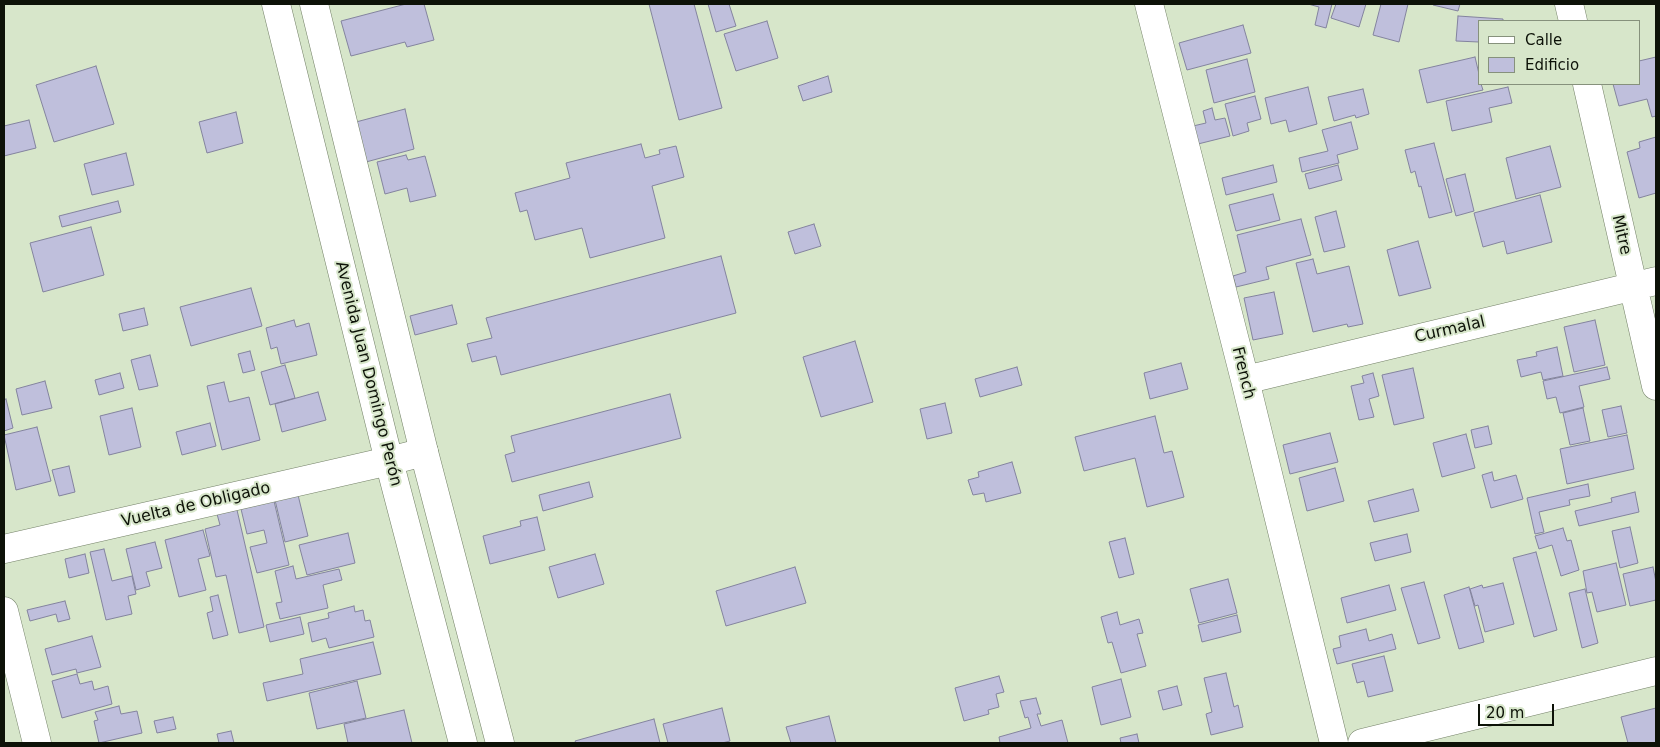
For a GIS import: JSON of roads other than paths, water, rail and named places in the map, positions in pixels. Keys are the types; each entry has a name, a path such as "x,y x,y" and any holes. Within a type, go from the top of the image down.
{"street":[{"name":"Avenida Juan Domingo Perón","path":"276,4 389,461 463,743"},
{"path":"314,4 424,452 500,743"},
{"name":"French","path":"1150,4 1334,743"},
{"path":"1569,4 1573,20"},
{"name":"Mitre","path":"1587,85 1644,284 1656,386"},
{"name":"Curmalal","path":"1245,380 1644,284"},
{"name":"Vuelta de Obligado","path":"4,549 424,452"},
{"path":"4,611 37,743"},
{"path":"1362,743 1656,671"}]}
